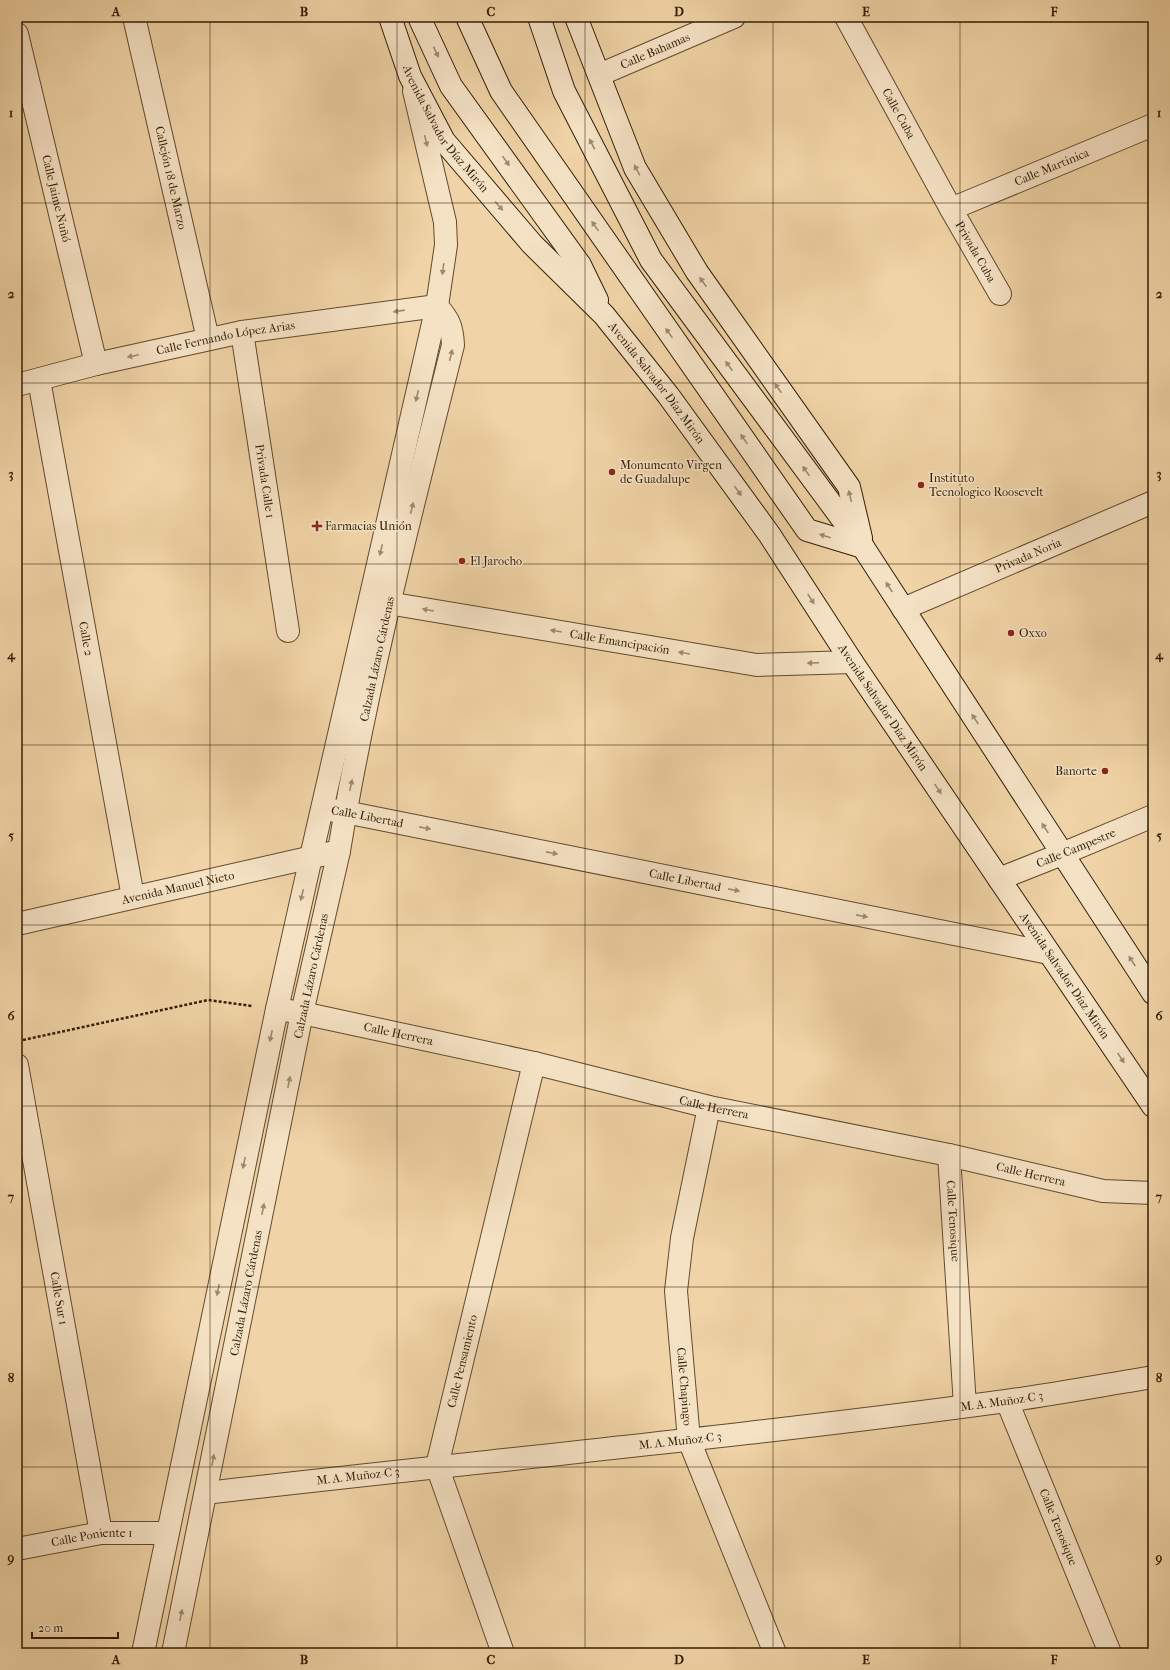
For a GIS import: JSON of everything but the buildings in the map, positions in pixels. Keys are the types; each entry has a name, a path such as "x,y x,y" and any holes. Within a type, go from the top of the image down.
{"street":[{"name":"Callejón 18 de Marzo","path":"134,17 208,339"},
{"name":"Avenida Salvador Díaz Mirón","path":"390,17 410,76 444,141 532,244 604,315 668,395 769,534 852,662 1153,1106"},
{"name":"Avenida Salvador Díaz Mirón","path":"419,17 451,86 580,265 604,315"},
{"path":"467,17 501,91 807,530 863,547"},
{"path":"539,17 564,91 655,265 863,547 1153,993"},
{"path":"576,17 635,168 697,272 848,488 863,547"},
{"name":"Calle Bahamas","path":"599,75 734,17"},
{"name":"Calle Cuba","path":"846,17 951,210"},
{"name":"Calle Jaime Nuñó","path":"17,34 96,364"},
{"name":"Calzada Lázaro Cárdenas","path":"143,1653 277,1009 321,809 438,306 446,245 445,222 410,76"},
{"name":"Calle Martinica","path":"951,210 1153,125"},
{"name":"Privada Cuba","path":"951,210 1000,294"},
{"name":"Calle Fernando López Arias","path":"17,385 96,364 242,332 438,306"},
{"name":"Calzada Lázaro Cárdenas","path":"173,1653 302,1013 339,851 345,812 388,603 453,345 453,333 449,320 438,306"},
{"name":"Privada Calle 1","path":"242,332 288,631"},
{"name":"Calle 2","path":"39,380 133,897"},
{"name":"Privada Noria","path":"903,609 1153,502"},
{"name":"Calle Emancipación","path":"388,603 757,665 852,662"},
{"name":"Calle Libertad","path":"321,809 345,812 1049,953"},
{"name":"Calle Campestre","path":"998,879 1153,816"},
{"name":"Avenida Manuel Nieto","path":"17,924 339,851"},
{"name":"Calle Herrera","path":"277,1009 302,1013 534,1063 709,1107 948,1155 1103,1191 1153,1193"},
{"name":"Calle Pensamiento","path":"437,1466 534,1063"},
{"name":"Calle Sur 1","path":"17,1065 101,1533"},
{"name":"Calle Chapingo","path":"709,1107 682,1238 676,1291 689,1440 775,1653"},
{"name":"Calle Tenosique","path":"948,1155 965,1406"},
{"name":"M. A. Muñoz-C 3","path":"206,1493 437,1466 689,1440 1007,1401 1153,1377"},
{"name":"Calle Tenosique","path":"1007,1401 1110,1653"},
{"path":"437,1466 503,1653"},
{"name":"Calle Poniente 1","path":"17,1549 101,1533 167,1533"}],"path":[{"path":"17,1041 208,1000 277,1009"}],"place":[{"name":"Monumento Virgen de Guadalupe","path":"612,472"},
{"name":"Instituto Tecnologico Roosevelt","path":"921,485"},
{"name":"Farmacias Unión","path":"317,526"},
{"name":"El Jarocho","path":"462,561"},
{"name":"Oxxo","path":"1011,633"},
{"name":"Banorte","path":"1105,771"}]}
